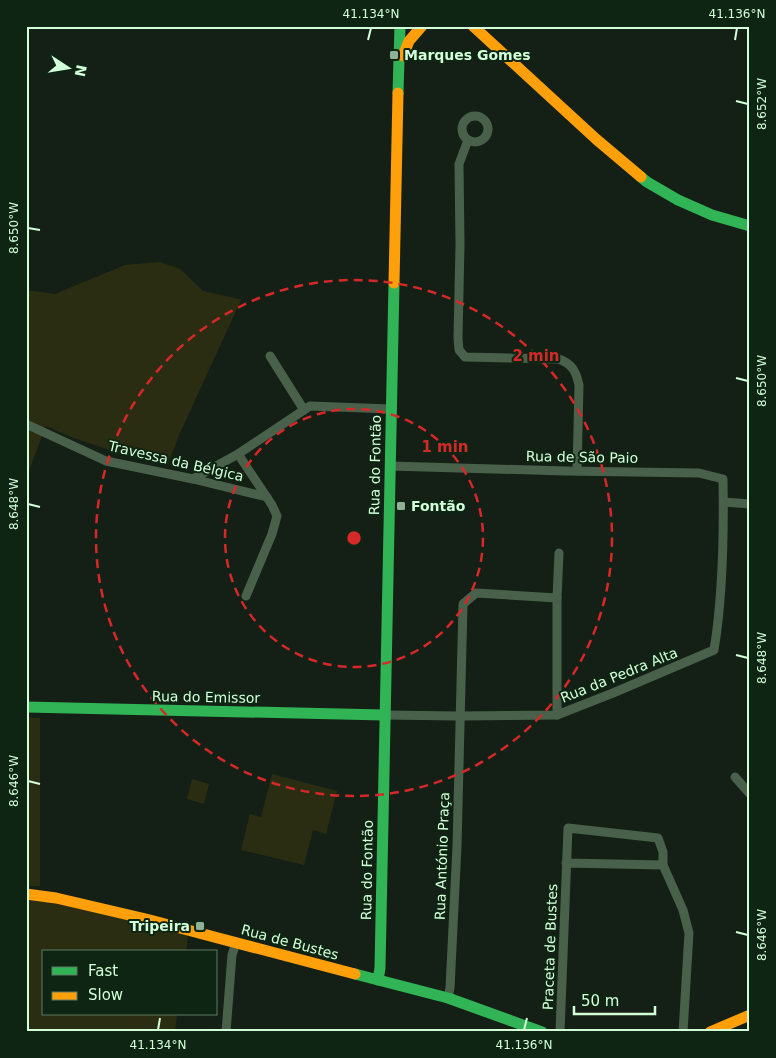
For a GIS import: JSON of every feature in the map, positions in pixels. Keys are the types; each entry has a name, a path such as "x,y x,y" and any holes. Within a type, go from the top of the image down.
{"main road":[{"name":"Rua do Fontão","path":"378,980 380,968 400,26"},
{"name":"Rua do Fontão","path":"400,71 405,50 422,26"},
{"path":"473,28 596,139 647,182 678,200 712,215 750,226"},
{"name":"Rua do Emissor","path":"26,707 384,715"},
{"name":"Rua de Bustes","path":"26,894 80,903 146,919 448,998 542,1032"},
{"path":"710,1032 750,1015"}],"street":[{"path":"468,140 459,164 458,338 460,350 465,357 559,359 571,365 577,374 578,384 577,471"},
{"path":"270,356 304,410"},
{"path":"193,479 238,454 310,406 391,409"},
{"name":"Travessa da Bélgica","path":"26,424 106,461 193,479 266,497"},
{"path":"238,454 272,505 277,516 272,534 246,596"},
{"name":"Rua de São Paio","path":"390,466 699,472 723,479 724,502"},
{"path":"724,502 750,504"},
{"name":"Rua da Pedra Alta","path":"384,715 557,715 714,650 718,629 724,502"},
{"path":"557,715 559,552"},
{"name":"Rua António Praça","path":"448,998 457,846 463,604 476,593 557,598"},
{"path":"735,777 750,794"},
{"name":"Praceta de Bustes","path":"560,1032 568,828 658,838 664,852 663,865"},
{"path":"566,863 663,865 683,910 690,934 683,1032"},
{"path":"226,1032 232,955 236,943"}],"green space":[{"path":"160,262 180,269 203,291 243,300 241,300 179,435 168,464 124,455 71,437 46,426 26,478 26,290 55,294 125,265"},
{"path":"26,717 40,718 40,886 26,886"},
{"path":"272,774 337,791 326,834 313,830 304,865 241,850 250,814 261,817"},
{"path":"192,779 209,784 204,804 187,799"},
{"path":"26,894 188,934 186,950 42,950 42,1016 177,1016 175,1032 26,1032"}],"traffic: fast":[{"path":"398,93 400,26"},
{"path":"641,177 678,200 712,215 750,226"},
{"path":"378,980 380,968 394,283"},
{"path":"26,707 384,715"},
{"path":"355,974 448,998 542,1032"}],"traffic: slow":[{"path":"403,56 409,41 422,26"},
{"path":"473,26 596,139 641,177"},
{"path":"394,283 398,93"},
{"path":"26,894 56,898 146,919 355,974"},
{"path":"710,1032 750,1015"}],"place":[{"name":"Marques Gomes","path":"394,55"},
{"name":"Fontão","path":"401,506"},
{"name":"Tripeira","path":"200,926"}]}
